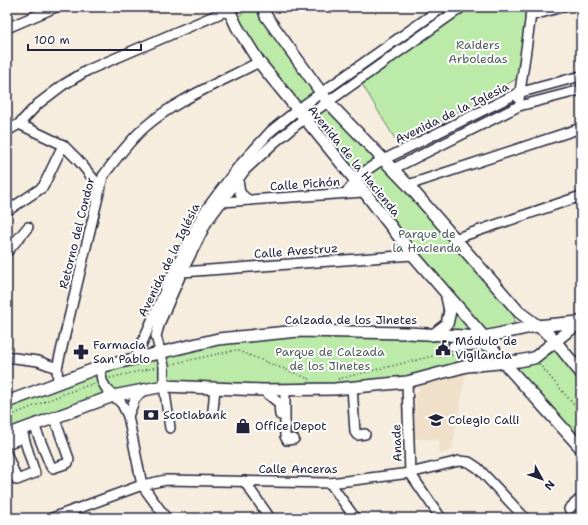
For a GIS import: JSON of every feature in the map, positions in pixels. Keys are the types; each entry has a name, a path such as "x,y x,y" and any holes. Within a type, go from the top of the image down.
{"main road":[{"name":"Avenida de la Hacienda","path":"263,7 266,16 325,97 408,185 519,312 536,326 544,330 581,373"},
{"name":"Avenida de la Hacienda","path":"228,10 259,62 356,181 413,255 486,343 581,448"},
{"path":"433,334 447,324 450,311 446,294"},
{"name":"Calzada de los Jinetes","path":"7,402 100,367 218,338 298,331 433,334 486,343 536,326 581,322"},
{"path":"7,435 22,433 34,425 113,396 164,386 263,390 352,387 407,382 468,366 504,363 534,358 581,322"}],"street":[{"path":"7,28 56,7"},
{"path":"305,118 325,97 443,7"},
{"path":"297,110 325,97 462,7"},
{"path":"519,106 518,93 531,11 562,7"},
{"path":"7,131 19,124 38,104 63,85 88,70 228,10"},
{"name":"Retorno del Condor","path":"58,382 56,368 103,176 145,127 169,109 259,62"},
{"name":"Avenida de la Iglesia","path":"346,193 370,167 518,93 581,76"},
{"path":"539,101 542,87"},
{"name":"Avenida de la Iglesia","path":"393,169 519,106 581,90"},
{"name":"Avenida de la Iglésia","path":"136,357 169,281 202,215 238,167 271,131 297,110"},
{"name":"Avenida de la Iglésia","path":"170,428 164,386 164,366 156,336 160,322 182,272 207,222 245,170 275,142 305,118"},
{"path":"19,124 63,145 100,186"},
{"path":"408,185 581,128"},
{"path":"7,210 42,187 63,145"},
{"path":"238,180 240,193 248,200"},
{"name":"Calle Pichón","path":"222,202 364,192"},
{"path":"454,238 581,196"},
{"path":"7,252 28,227"},
{"path":"7,255 7,261"},
{"name":"Calle Avestruz","path":"182,272 413,255"},
{"path":"453,346 486,343"},
{"path":"7,357 38,361 56,368"},
{"path":"100,367 102,381 113,396 122,404 128,416 142,485 166,518"},
{"name":"Anade","path":"407,382 410,473 441,518"},
{"path":"352,387 355,432 357,435 365,434"},
{"path":"213,410 215,388"},
{"path":"128,416 135,399 144,389"},
{"path":"263,390 279,403 280,415"},
{"path":"285,390 285,436 287,440 294,439"},
{"path":"34,425 51,467 53,468 68,463 69,459 54,417"},
{"path":"7,444 22,433 35,471 34,475 17,480 7,455"},
{"name":"Calle Anceras","path":"52,518 64,516 142,485 166,480 330,483 410,473 459,461 468,462 478,468 525,518"},
{"path":"244,482 270,518"},
{"path":"330,483 355,518"},
{"path":"569,509 581,498"}],"path":[{"path":"336,379 437,355 479,355 486,343"},
{"path":"7,417 66,393 102,381 236,350 313,380"},
{"path":"534,358 581,413"}],"shaded area":[{"name":"Colegio Calli","path":"466,372 452,450 440,454 439,440 413,439 416,395 420,387"}],"green space":[{"path":"253,7 261,7 318,92 297,108 260,62 237,20 239,16"},
{"name":"Raiders Arboledas","path":"466,7 529,7 518,78 401,144 398,144 362,84"},
{"path":"328,103 383,159 356,178 306,118"},
{"name":"Parque de la Hacienda","path":"384,161 514,316 514,323 503,330 485,336 357,181"},
{"name":"Parque de Calzada de los Jinetes","path":"444,295 504,363 484,357 468,365 407,381 335,387 164,384 7,434 7,404 58,383 218,339 428,330 441,324"},
{"path":"560,348 581,373 581,448 507,365 537,362"}],"place":[{"name":"Módulo de Vigilancia","path":"443,348"},
{"name":"Farmacia San Pablo","path":"81,352"},
{"name":"Scotiabank","path":"151,415"},
{"name":"Colegio Calli","path":"436,420"},
{"name":"Office Depot","path":"243,426"}]}
